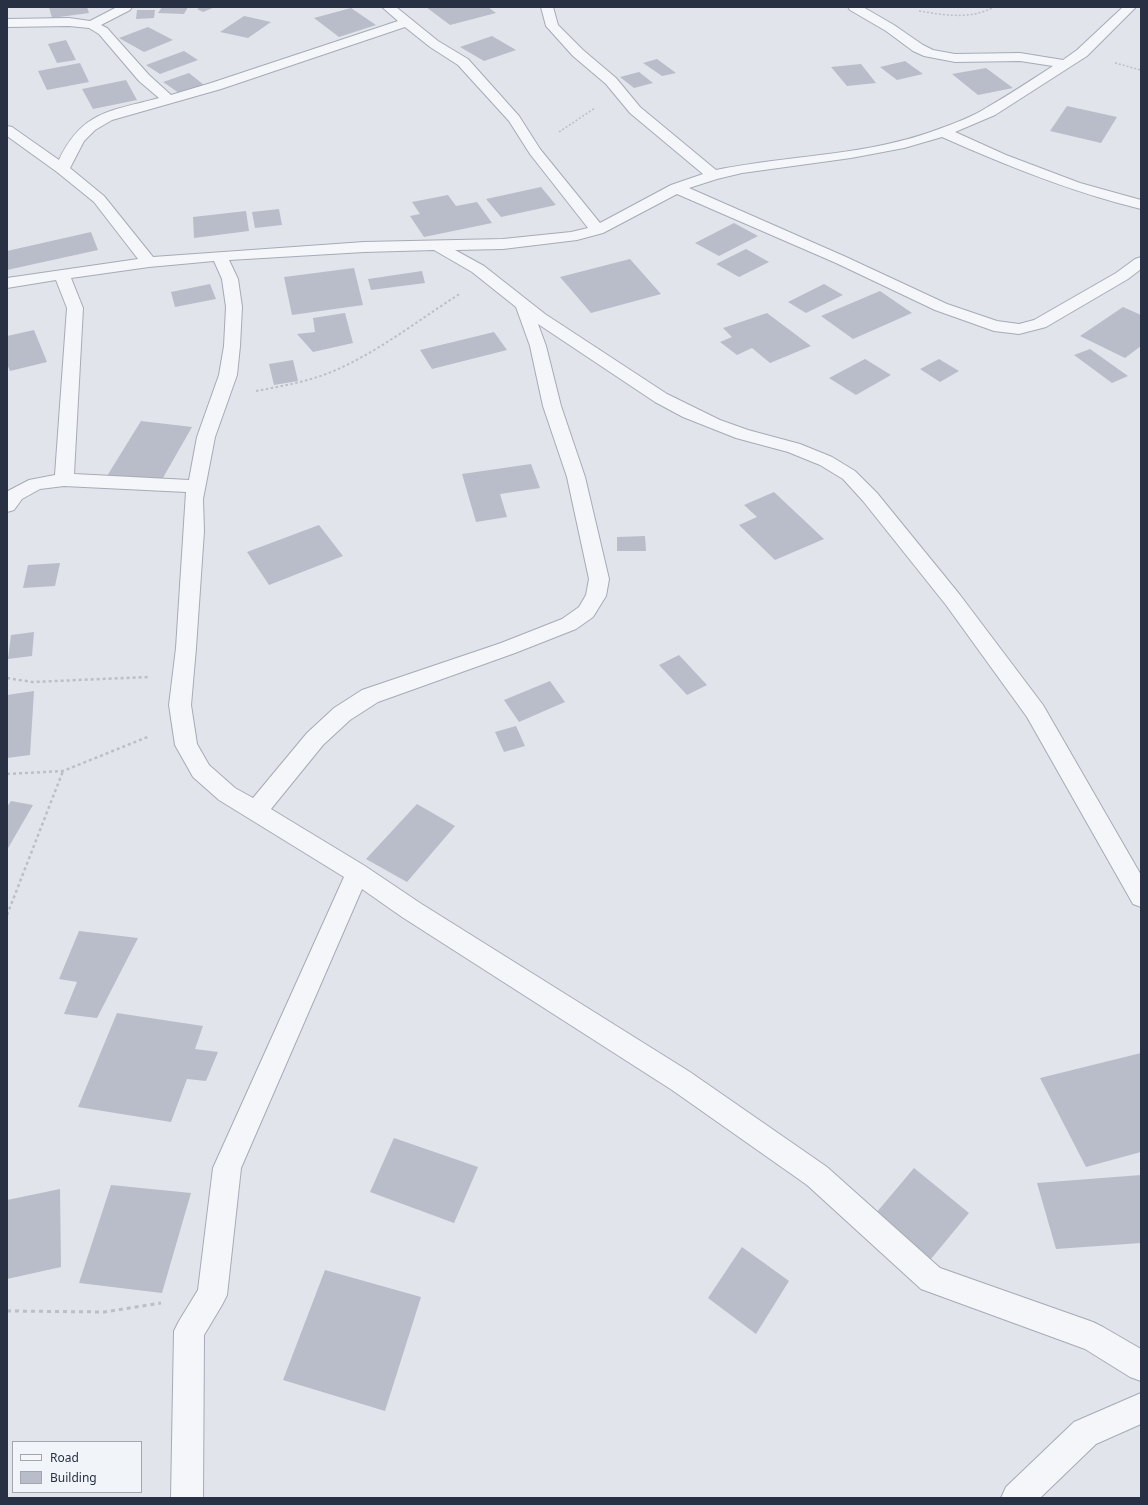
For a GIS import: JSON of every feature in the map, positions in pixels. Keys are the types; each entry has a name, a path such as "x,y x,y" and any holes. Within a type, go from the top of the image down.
{"street":[{"path":"92,25 126,7"},
{"path":"388,7 434,44 463,62 514,119 535,151 598,230"},
{"path":"547,7 552,26 578,53 611,81 620,94 635,110 713,175"},
{"path":"854,7 890,28 929,54 955,58 1020,58 1065,64"},
{"path":"7,283 149,262 219,256 364,247 537,242 572,237 598,230 676,188 713,175 742,169 851,154 904,144 943,132 990,112 1082,53 1130,7"},
{"path":"7,23 69,22 92,25 103,30 144,78 169,100"},
{"path":"62,169 73,144 91,124 126,111 216,86 283,62 407,22"},
{"path":"7,130 62,169 99,199 149,262"},
{"path":"943,132 1001,158 1075,186 1141,206"},
{"path":"676,188 841,260 941,307 994,326 1019,329 1040,324 1122,276 1141,262"},
{"path":"438,246 487,277 539,317 661,398 689,414 742,434 794,448 826,461 849,475 870,497 938,581 1035,711 1141,896"},
{"path":"219,256 230,278 234,306 232,346 229,368 221,398 206,437 194,499 194,531 184,676 180,705 186,745 201,771 227,794 357,873 411,910 681,1081 817,1176 930,1279 1093,1337 1141,1366"},
{"path":"62,275 75,308 64,480"},
{"path":"255,812 315,739 342,714 370,696 508,648 569,624 586,612 596,596 599,579 576,477 552,406 538,346 524,306"},
{"path":"7,506 15,495 36,484 64,480 197,486"},
{"path":"187,1498 189,1331 212,1295 227,1168 357,873"},
{"path":"1017,1498 1085,1433 1141,1408"}],"path":[{"path":"919,12 962,16 976,14 994,7"},
{"path":"535,151 554,135 620,94"},
{"path":"221,398 294,384 335,370 356,360 487,277"},
{"path":"7,678 32,682 184,676"},
{"path":"7,774 63,771 183,723"},
{"path":"7,915 63,771"},
{"path":"7,1312 104,1312 212,1295"}],"building":[{"path":"49,7 87,7 89,13 52,18"},
{"path":"162,7 188,7 184,14 158,13"},
{"path":"202,7 215,7 203,12 197,9"},
{"path":"426,7 488,7 496,13 450,25"},
{"path":"351,8 376,25 339,37 314,18"},
{"path":"137,10 155,10 154,18 136,19"},
{"path":"244,16 271,22 248,38 220,32"},
{"path":"148,27 173,40 144,52 119,38"},
{"path":"492,36 516,50 484,61 460,47"},
{"path":"66,40 76,60 57,63 48,44"},
{"path":"184,51 198,60 160,74 146,65"},
{"path":"657,59 676,73 662,76 643,63"},
{"path":"905,61 923,74 897,80 880,67"},
{"path":"80,63 89,82 47,90 38,71"},
{"path":"861,64 876,83 847,86 831,67"},
{"path":"986,68 1013,88 978,95 952,74"},
{"path":"639,72 653,83 634,88 620,77"},
{"path":"189,73 204,85 179,93 163,82"},
{"path":"126,80 137,100 93,109 82,89"},
{"path":"1067,106 1117,117 1101,143 1050,131"},
{"path":"541,187 556,205 501,217 486,199"},
{"path":"448,195 456,206 477,202 492,223 424,237 410,216 420,214 412,202"},
{"path":"279,209 282,225 255,228 252,212"},
{"path":"246,211 249,231 194,238 193,217"},
{"path":"734,223 758,236 719,256 695,243"},
{"path":"91,232 98,250 7,270 7,251"},
{"path":"746,249 769,262 739,277 716,264"},
{"path":"630,259 661,294 591,313 560,277"},
{"path":"354,268 363,305 292,315 284,277"},
{"path":"422,271 425,283 371,290 368,279"},
{"path":"210,284 216,299 175,307 171,292"},
{"path":"824,284 843,295 806,313 788,302"},
{"path":"880,291 912,313 853,339 821,316"},
{"path":"1123,307 1141,315 1141,346 1125,358 1080,336"},
{"path":"345,313 353,343 313,352 297,334 315,332 313,318"},
{"path":"767,313 811,346 770,363 752,348 737,355 720,342 732,337 723,328"},
{"path":"34,330 47,362 10,371 7,364 7,336"},
{"path":"494,332 507,350 432,369 420,350"},
{"path":"1090,349 1128,376 1112,383 1074,355"},
{"path":"865,359 891,375 856,395 829,378"},
{"path":"939,359 959,371 940,382 920,369"},
{"path":"293,360 298,381 274,385 269,364"},
{"path":"141,421 192,427 160,483 107,476"},
{"path":"531,464 540,488 500,494 507,517 476,522 462,474"},
{"path":"774,492 824,539 775,560 739,525 757,517 744,505"},
{"path":"319,525 343,556 269,585 247,552"},
{"path":"645,536 646,551 617,551 617,537"},
{"path":"60,563 55,586 23,588 28,565"},
{"path":"34,632 32,656 8,659 11,635"},
{"path":"679,655 707,685 687,695 659,665"},
{"path":"550,681 565,702 519,722 504,700"},
{"path":"34,691 30,755 7,758 7,695"},
{"path":"516,726 525,746 504,752 495,732"},
{"path":"11,801 33,805 7,850 7,807"},
{"path":"417,804 455,826 407,882 366,859"},
{"path":"79,931 138,938 97,1018 64,1014 77,982 59,979"},
{"path":"117,1013 203,1026 195,1049 218,1052 206,1081 187,1079 171,1122 78,1107"},
{"path":"1141,1053 1141,1152 1086,1167 1040,1078"},
{"path":"394,1138 478,1167 454,1223 370,1192"},
{"path":"914,1168 969,1213 926,1265 871,1219"},
{"path":"1141,1175 1141,1243 1056,1249 1037,1183"},
{"path":"111,1185 191,1193 162,1293 79,1283"},
{"path":"60,1189 61,1267 7,1279 7,1200"},
{"path":"742,1247 789,1281 756,1334 708,1298"},
{"path":"325,1270 421,1297 385,1411 283,1380"}]}
